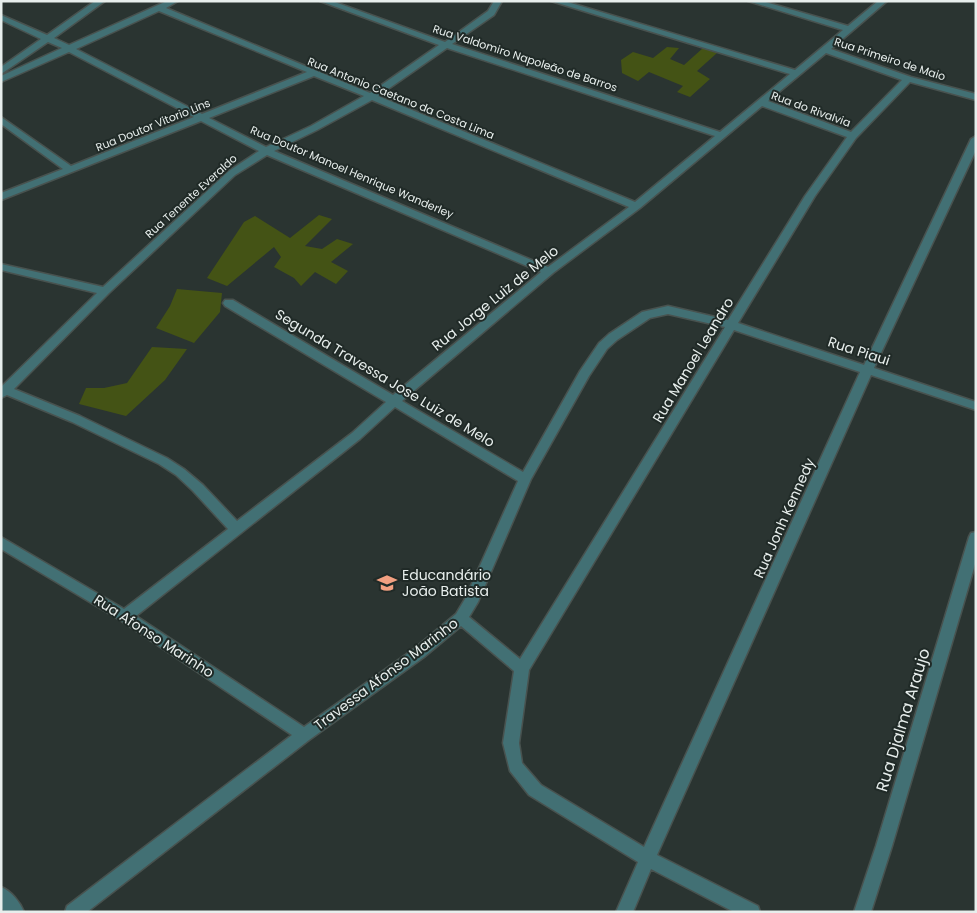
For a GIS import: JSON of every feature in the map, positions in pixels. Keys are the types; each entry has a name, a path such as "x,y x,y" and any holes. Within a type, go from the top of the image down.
{"street":[{"path":"1,72 101,1"},
{"path":"1,79 174,1"},
{"name":"Rua Valdomiro Napoleão de Barros","path":"324,1 446,45 721,135"},
{"name":"Rua Tenente Everaldo","path":"4,392 106,291 232,173 266,151 314,128 370,96 491,13 498,1"},
{"path":"555,1 797,73"},
{"path":"752,1 850,29"},
{"name":"Rua Jorge Luiz de Melo","path":"125,616 356,436 393,402 549,271 636,206 884,1"},
{"name":"Rua Antonio Caetano da Costa Lima","path":"159,8 636,206"},
{"name":"Rua Doutor Manoel Henrique Wanderley","path":"1,17 68,48 266,151 378,196 549,271"},
{"name":"Rua Primeiro de Maio","path":"826,50 908,79 976,97"},
{"name":"Rua Doutor Vitorio Lins","path":"1,197 312,73"},
{"name":"Rua Manoel Leandro","path":"522,669 732,325 790,226 834,160 853,136 908,79"},
{"name":"Rua do Rivalvia","path":"761,102 853,136"},
{"path":"1,120 70,170"},
{"name":"Rua Jonh Kennedy","path":"624,912 724,685 766,600 867,370 976,139"},
{"path":"1,267 106,291"},
{"name":"Segunda Travessa Jose Luiz de Melo","path":"229,304 525,479"},
{"name":"Travessa Afonso Marinho","path":"74,912 304,735 419,652 462,618 471,602 525,479 584,374 612,336 646,315 668,310 732,325"},
{"name":"Rua Piaui","path":"732,325 976,406"},
{"path":"4,392 76,419 163,461 180,472 198,488 236,529"},
{"name":"Rua Djalma Araujo","path":"862,912 884,846 976,537"},
{"name":"Rua Afonso Marinho","path":"1,542 125,616 304,735"},
{"path":"462,618 522,669 511,743 515,766 535,790 647,858 752,912"},
{"path":"1,895 16,912"}],"green space":[{"path":"667,47 679,48 670,59 684,65 703,48 717,53 697,71 710,79 690,97 677,92 683,86 649,72 638,81 622,73 621,60 633,52 653,58"},
{"path":"319,215 332,219 305,246 322,249 337,239 353,244 331,262 348,271 336,284 315,272 301,286 294,278 274,267 281,257 274,247 227,286 207,278 244,222 255,216 290,238"},
{"path":"177,289 222,293 220,312 194,343 156,328 170,306"},
{"path":"152,347 187,349 165,380 126,416 79,404 86,388 104,388 127,383"}],"place":[{"name":"Educandário João Batista","path":"387,583"}]}
